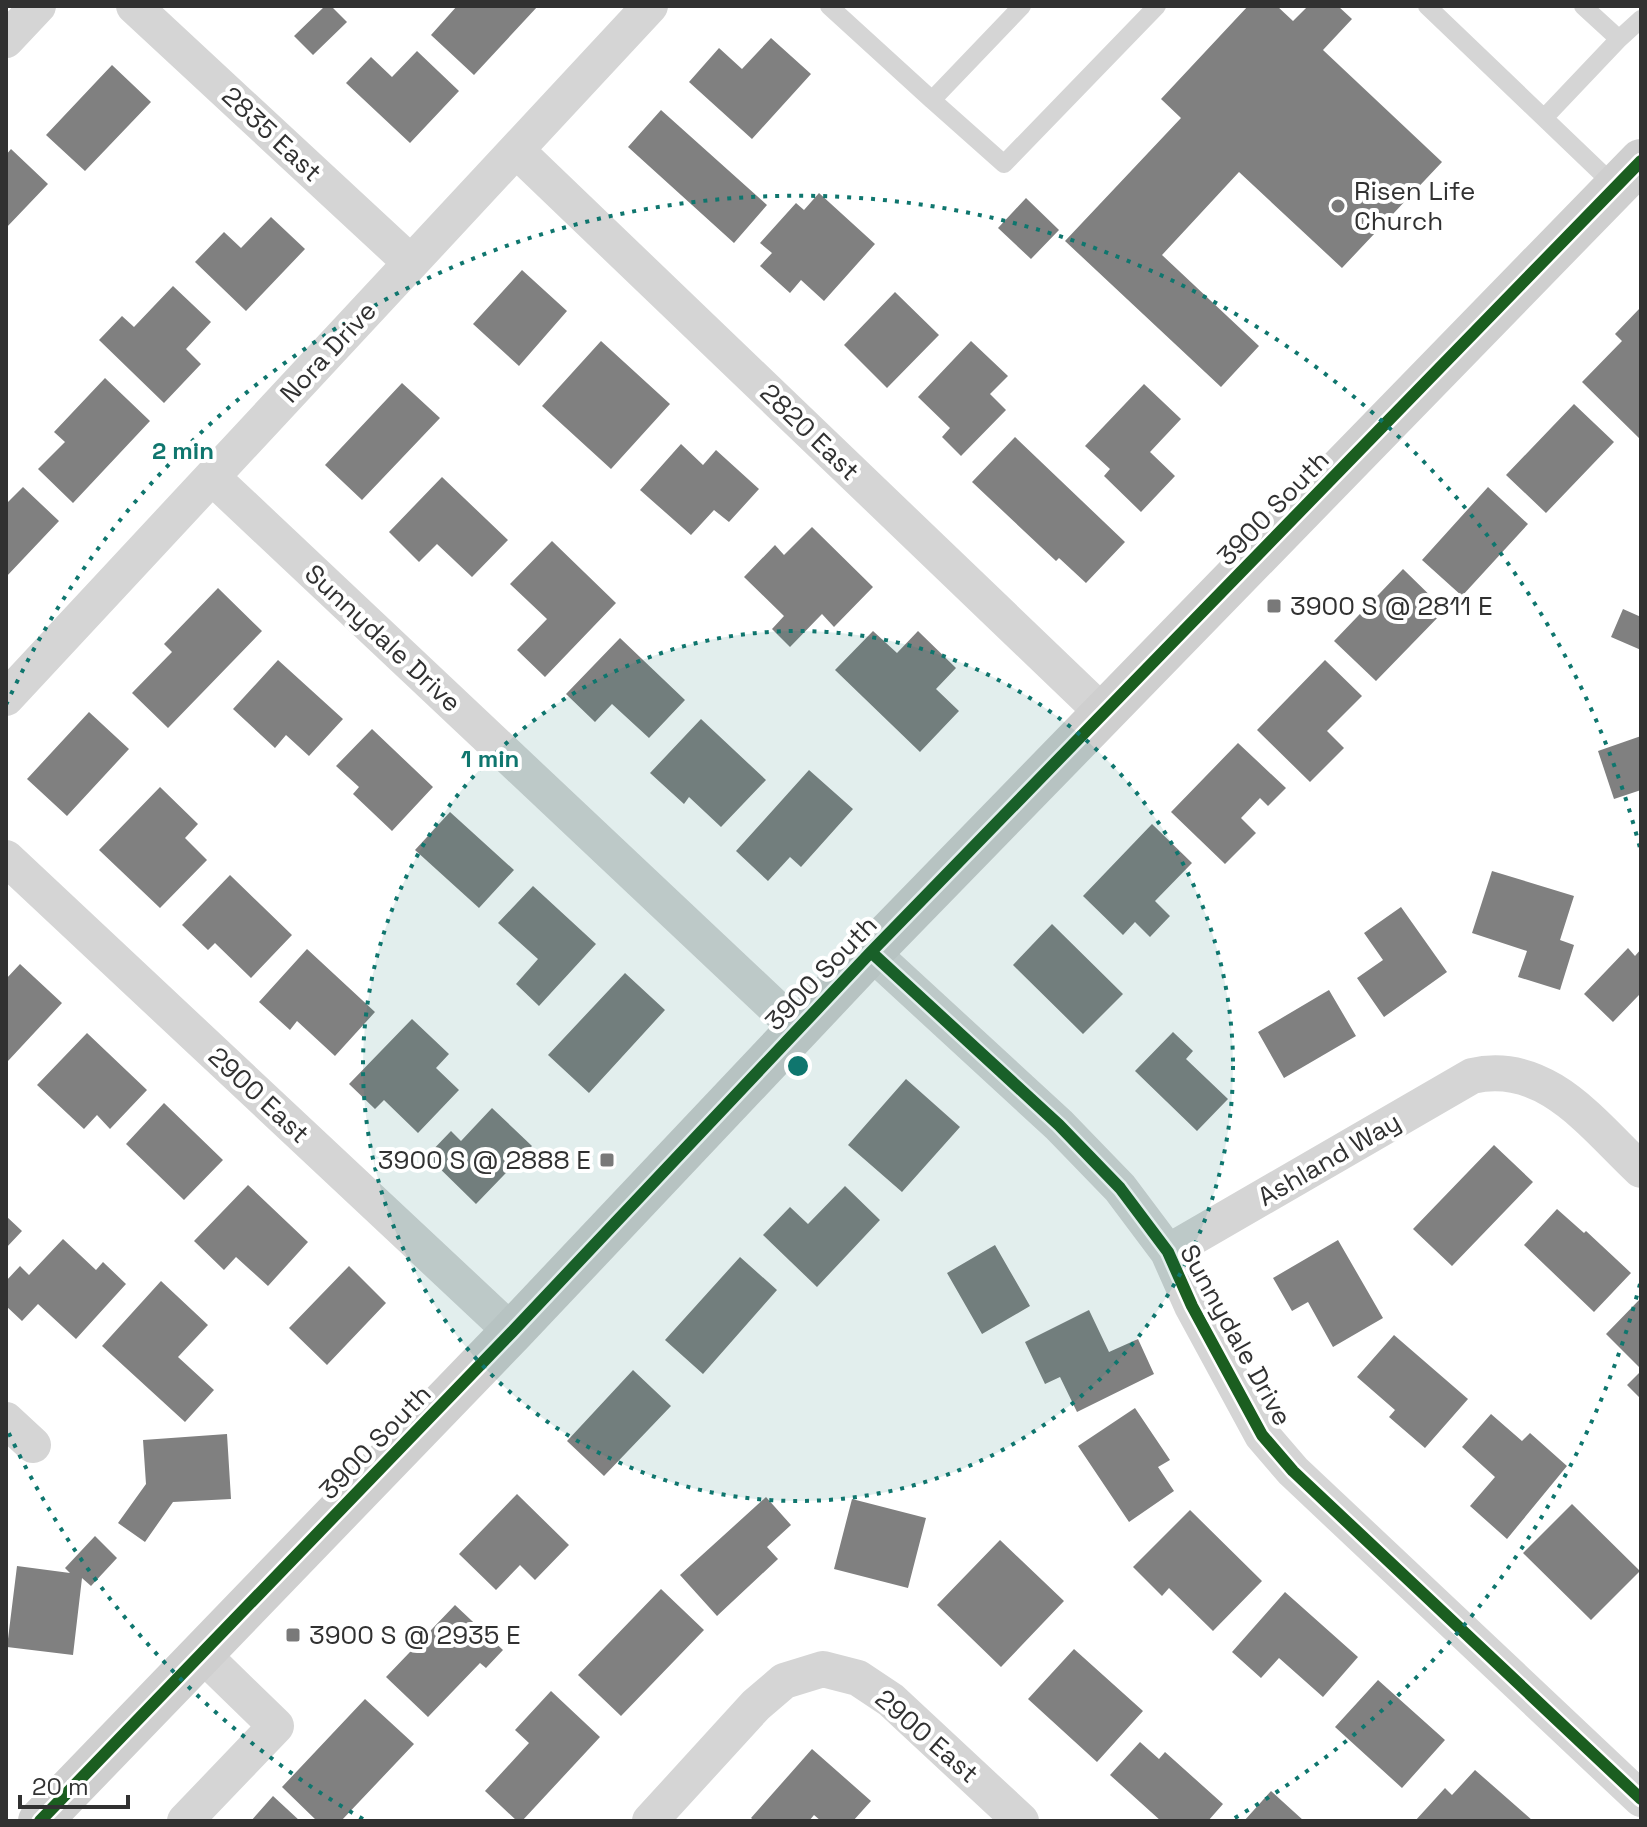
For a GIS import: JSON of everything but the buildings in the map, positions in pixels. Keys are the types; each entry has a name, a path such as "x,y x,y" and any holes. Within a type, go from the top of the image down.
{"main road":[{"name":"3900 South","path":"40,1821 512,1332 871,952 1629,174"}],"street":[{"path":"6,40 38,6"},
{"name":"2835 East","path":"134,6 411,263"},
{"name":"Nora Drive","path":"6,698 650,6"},
{"name":"2820 East","path":"516,150 1104,714"},
{"name":"Sunnydale Drive","path":"212,477 798,1029"},
{"name":"2900 East","path":"6,858 512,1332"},
{"name":"Sunnydale Drive","path":"871,952 1059,1125 1120,1188 1168,1252 1192,1306 1262,1435 1293,1471 1641,1799"},
{"name":"Ashland Way","path":"1168,1252 1472,1076 1492,1072 1508,1072 1542,1083 1553,1090 1641,1170"},
{"path":"6,1420 33,1445"},
{"path":"185,1821 276,1726 202,1654"},
{"name":"2900 East","path":"650,1821 756,1705 784,1681 823,1669 858,1678 891,1700 1021,1821"}],"lane":[{"path":"829,6 1004,164 1157,6"},
{"path":"932,100 1022,6"},
{"path":"1427,6 1544,118 1629,174"},
{"path":"1583,6 1619,39"},
{"path":"1544,118 1641,19"}],"cycle path":[{"path":"40,1821 512,1332 871,952 1641,161"},
{"path":"871,952 1059,1125 1120,1188 1168,1252 1192,1306 1262,1435 1293,1471 1641,1799"}],"place":[{"name":"Risen Life Church","path":"1338,206"},
{"name":"3900 S @ 2811 E","path":"1274,606"},
{"name":"3900 S @ 2888 E","path":"607,1160"},
{"name":"3900 S @ 2935 E","path":"293,1635"}]}
